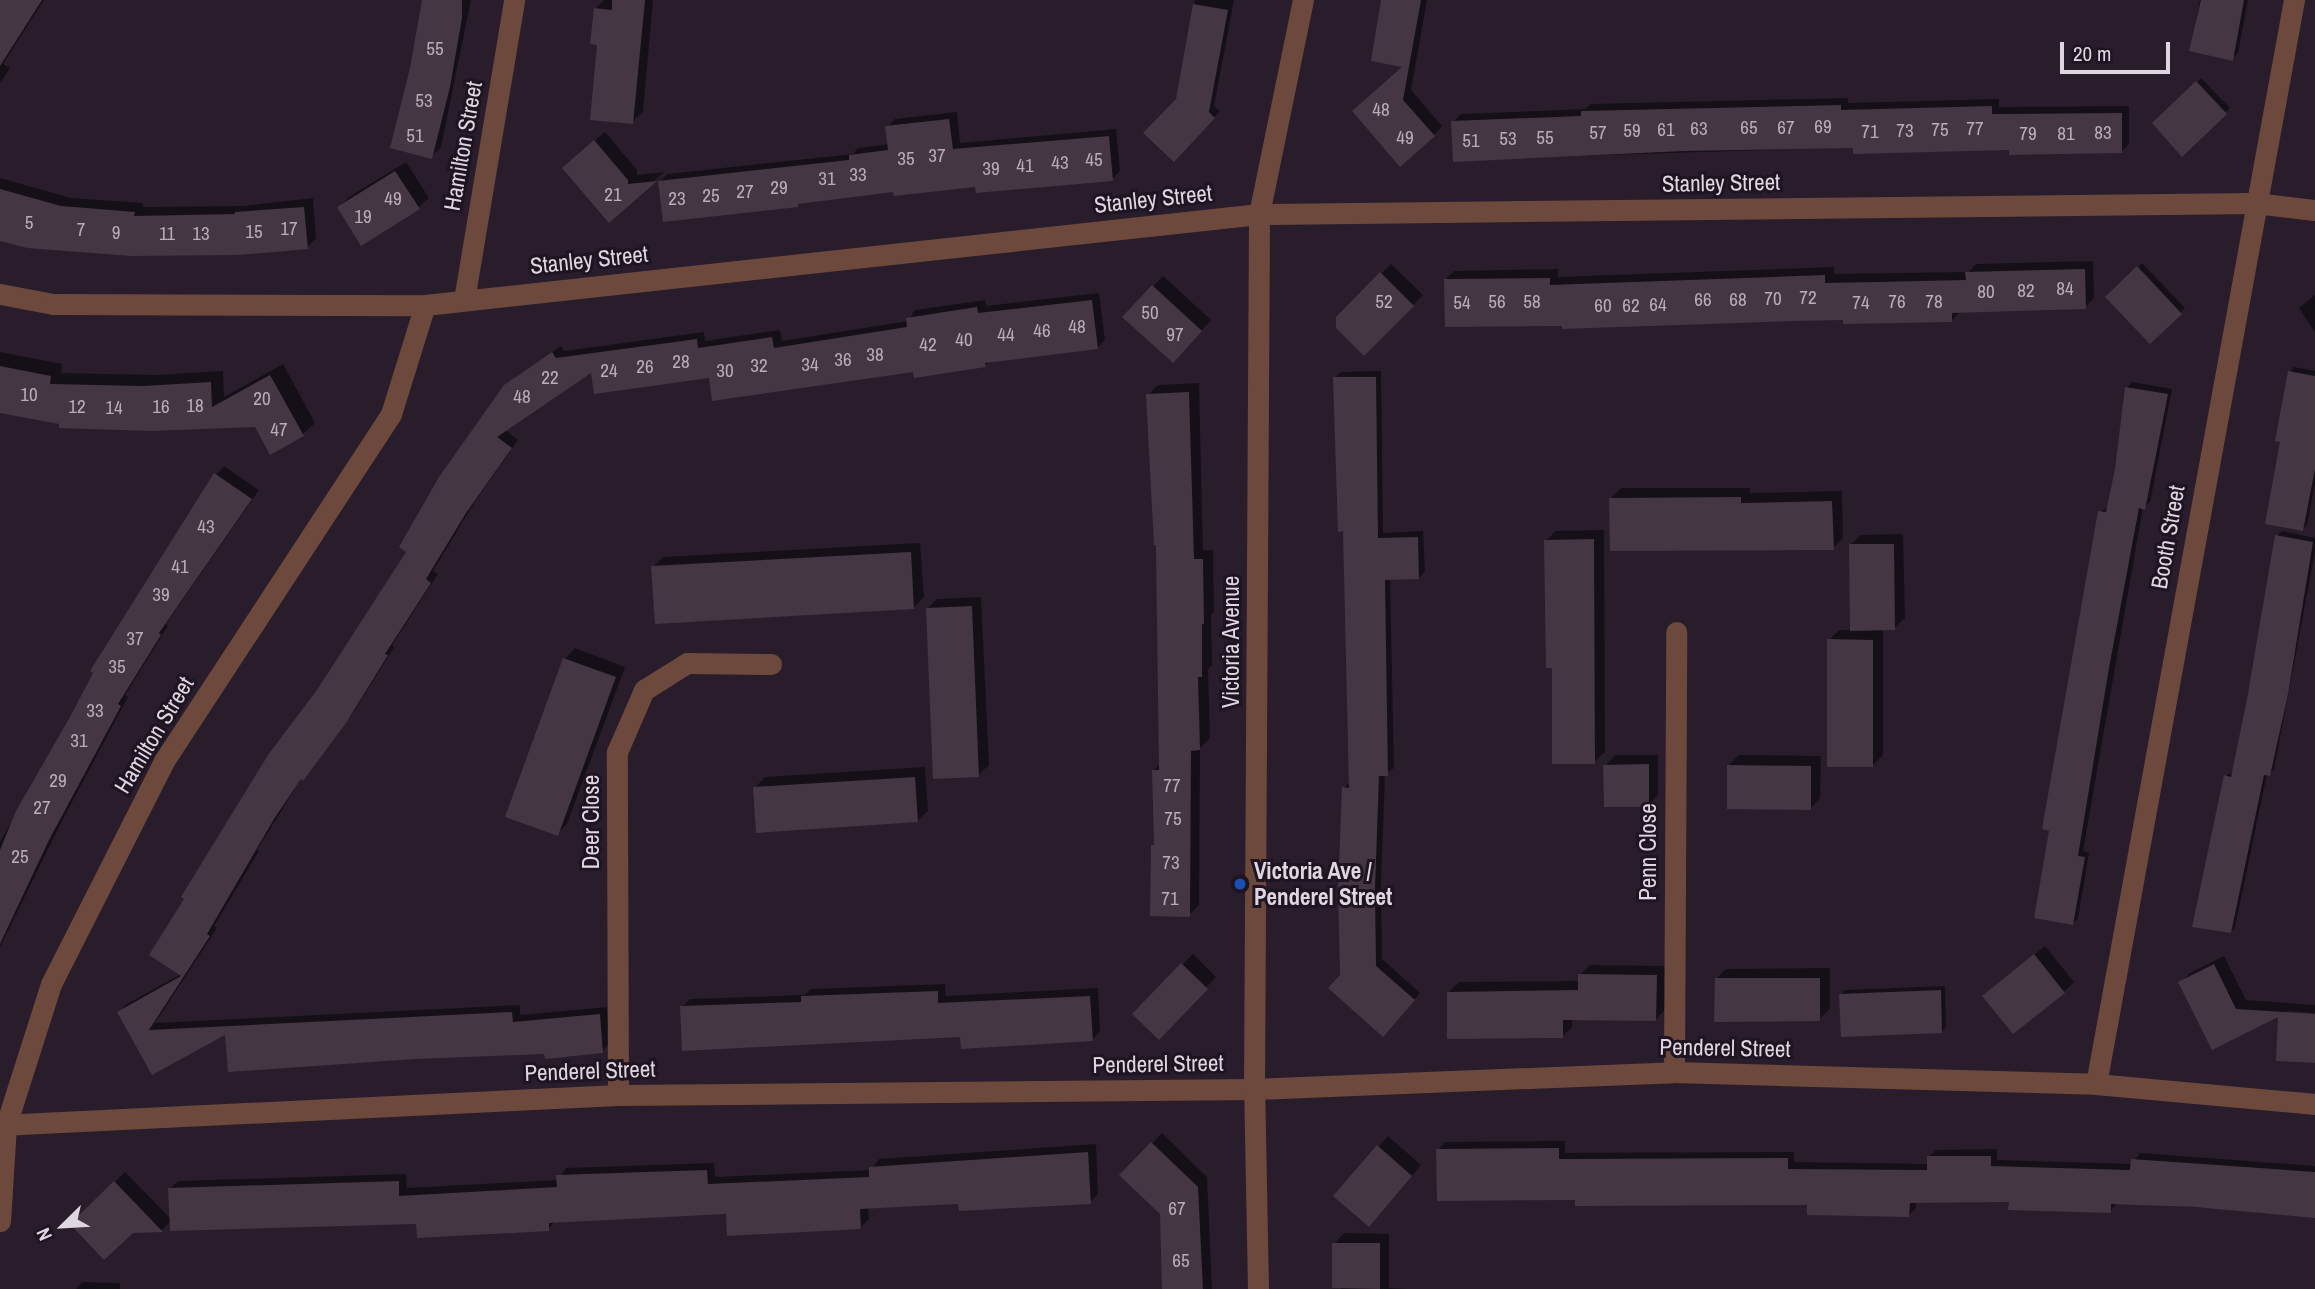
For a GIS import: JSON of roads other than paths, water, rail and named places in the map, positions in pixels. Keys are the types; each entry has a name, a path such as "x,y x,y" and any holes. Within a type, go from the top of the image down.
{"street":[{"name":"Hamilton Street","path":"464,300 514,0"},
{"name":"Victoria Avenue","path":"1258,1289 1254,1089 1259,214 1303,0"},
{"name":"Booth Street","path":"2096,1084 2294,0"},
{"name":"Stanley Street","path":"0,294 53,304 425,305 1259,214 2255,203 2315,210"},
{"name":"Hamilton Street","path":"0,1221 3,1125 51,984 164,761 391,414 425,305"},
{"name":"Penn Close","path":"1674,1072 1676,632"},
{"name":"Deer Close","path":"618,1095 617,752 644,690 687,663 771,664"},
{"name":"Penderel Street","path":"3,1125 618,1095 1254,1089 1674,1072 2096,1084 2315,1104"}],"place":[{"name":"Victoria Ave / Penderel Street","path":"1240,884"}]}
